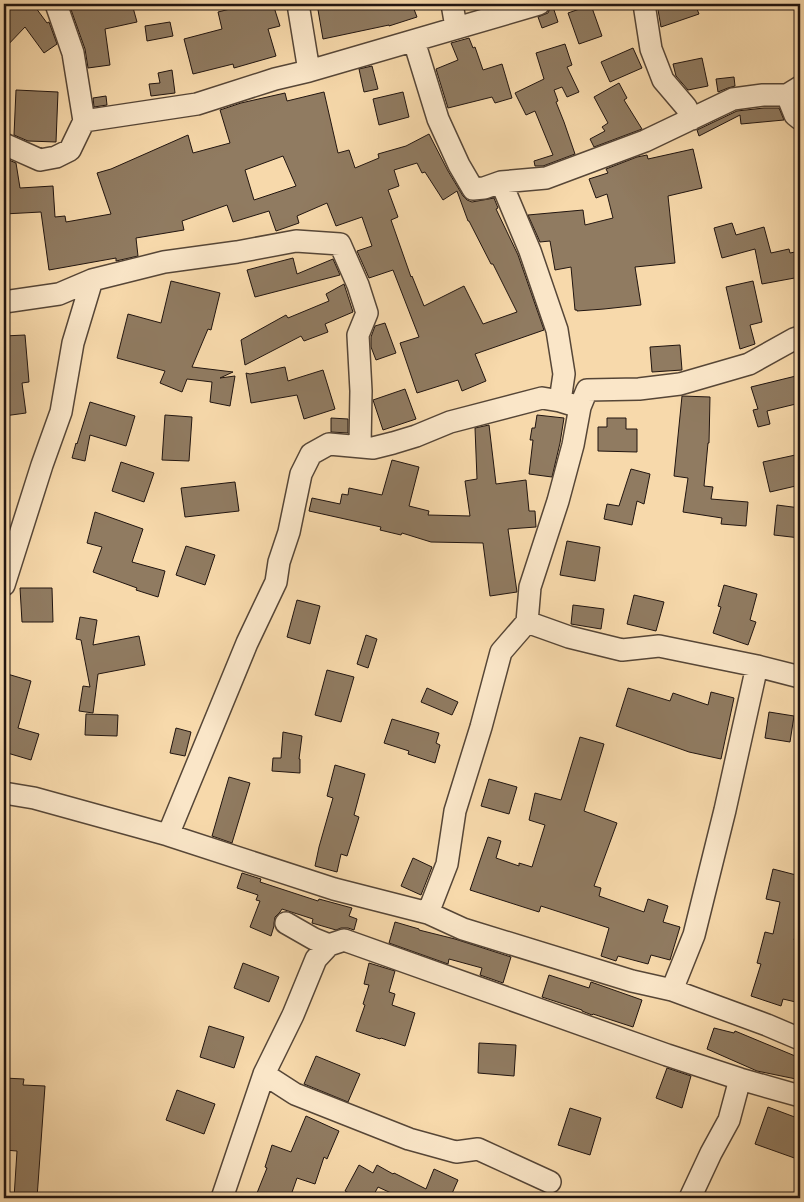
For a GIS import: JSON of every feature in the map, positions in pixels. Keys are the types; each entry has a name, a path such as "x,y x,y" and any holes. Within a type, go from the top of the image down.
{"street":[{"path":"4,144 40,160 56,157 70,150 84,121 73,53 56,4"},
{"path":"298,4 309,71"},
{"path":"452,4 456,27"},
{"path":"84,121 197,104 274,79 309,71 539,4"},
{"path":"644,4 651,49 663,80 686,107 692,119"},
{"path":"414,40 438,119 449,145 473,190 501,182 546,178 645,141 733,99 793,91 795,115 800,118"},
{"path":"428,912 447,864 455,811 501,652 527,622 530,587 558,501 573,445 576,399 564,374 557,330 552,314 530,251 501,182"},
{"path":"4,302 59,294 92,280 164,262 237,252 296,241 340,244 358,285 367,313 358,335 361,391 360,446"},
{"path":"4,585 42,465 62,412 73,343 92,280"},
{"path":"168,836 248,643 276,582 279,562 289,532 301,474 312,454 329,444 373,448 416,436 450,422 542,398 576,399 680,384 749,364 800,337"},
{"path":"527,622 569,638 622,650 659,646 757,666 800,677"},
{"path":"672,990 694,935 725,810 757,666"},
{"path":"4,794 34,798 168,836 334,889 428,912 463,929 632,981 672,990 800,1039"},
{"path":"286,924 314,939 329,944 344,940 658,1052 800,1096"},
{"path":"222,1198 264,1074 293,1015 316,959 329,944"},
{"path":"264,1074 295,1094 409,1139 456,1152 478,1148 550,1182"},
{"path":"690,1198 729,1120 740,1078"}],"building":[{"path":"4,4 33,4 47,23 49,22 57,44 44,53 25,27 4,49"},
{"path":"69,4 132,4 137,22 105,29 110,65 88,68 85,49"},
{"path":"250,4 273,4 280,26 268,29 276,56 234,68 233,64 193,74 184,39 222,29 218,12"},
{"path":"317,4 412,4 417,17 389,26 323,39"},
{"path":"552,4 558,22 542,28 538,17 548,13"},
{"path":"657,4 695,4 699,14 661,27"},
{"path":"591,5 602,36 579,44 568,13"},
{"path":"170,22 173,36 147,41 145,26"},
{"path":"469,38 473,48 475,47 483,70 502,64 512,98 495,103 492,97 448,108 436,69 458,60 451,43"},
{"path":"565,44 572,65 567,67 579,92 567,97 562,87 554,90 558,101 556,102 575,154 543,166 535,166 534,161 553,155 535,111 526,115 515,93 544,79 536,53"},
{"path":"633,48 642,68 610,82 601,62"},
{"path":"702,58 708,86 688,90 676,76 673,64"},
{"path":"372,66 378,89 364,92 359,69"},
{"path":"172,70 175,93 151,96 149,84 160,83 158,73"},
{"path":"734,77 735,86 718,92 716,79"},
{"path":"619,83 627,98 624,100 642,129 594,147 590,139 605,131 602,127 608,123 594,97"},
{"path":"16,90 58,92 56,142 28,141 14,135"},
{"path":"324,92 338,153 349,150 355,168 379,158 378,154 406,146 429,134 448,171 467,200 472,202 494,198 498,208 496,209 518,255 544,330 475,354 486,381 462,391 458,380 417,393 400,343 419,337 393,270 369,278 357,251 372,246 362,217 336,226 327,203 297,216 299,223 276,231 269,211 233,222 227,205 182,221 184,230 136,238 138,256 116,261 116,258 49,270 41,212 4,214 4,158 16,163 20,188 53,186 55,217 65,216 66,222 111,214 97,173 111,169 188,135 193,153 230,143 220,110 285,93 287,101","holes":["283,156 296,186 254,200 245,170","417,163 422,173 425,172 443,200 457,191 468,221 491,264 493,264 517,312 483,324 464,286 424,306 411,277 391,220 398,217 388,190 399,186 394,170"]},
{"path":"403,92 409,117 379,125 373,99"},
{"path":"106,96 107,105 94,107 93,98"},
{"path":"779,108 784,120 741,124 740,115 699,136 697,130 737,111"},
{"path":"693,149 702,188 668,196 675,263 635,267 641,305 575,310 571,267 555,270 550,241 540,242 528,215 583,210 585,225 613,218 607,194 596,198 589,179 608,173 606,169 637,157 647,155 648,159"},
{"path":"732,223 736,235 764,227 771,253 789,249 790,253 800,251 800,277 762,284 755,249 722,258 714,228"},
{"path":"293,258 297,274 333,259 340,275 255,297 247,270"},
{"path":"171,281 220,293 211,330 208,329 192,367 233,372 220,378 235,376 230,406 210,402 212,382 187,379 182,392 160,383 165,371 117,358 128,314 161,323"},
{"path":"753,281 762,322 750,325 755,344 740,349 726,287"},
{"path":"344,284 353,312 325,324 328,332 304,341 301,336 245,365 241,340 286,315 288,318 329,301 326,294"},
{"path":"385,323 396,353 376,360 371,347 371,337 375,326"},
{"path":"25,335 29,382 22,383 26,413 4,416 4,336"},
{"path":"680,345 682,370 652,372 650,347"},
{"path":"285,367 288,381 323,370 335,409 304,419 297,395 251,403 246,373 250,374"},
{"path":"800,375 800,403 767,411 770,424 758,427 753,410 758,409 751,387"},
{"path":"405,389 416,419 383,430 373,400"},
{"path":"682,396 710,397 709,443 704,486 713,487 711,499 748,502 746,526 721,524 722,518 683,512 688,478 674,476"},
{"path":"90,402 135,416 126,446 90,435 85,461 72,458"},
{"path":"165,415 192,417 189,461 162,460"},
{"path":"537,415 564,418 552,477 529,474 533,440 530,440 532,428 535,428"},
{"path":"331,418 348,419 348,433 331,432"},
{"path":"607,418 626,418 626,429 637,429 637,452 598,451 598,427 607,427"},
{"path":"489,425 496,484 526,480 529,511 535,511 536,527 508,529 517,592 490,596 483,543 431,542 402,533 401,535 380,530 381,527 309,511 312,498 340,504 342,494 348,495 349,488 382,495 392,460 419,467 409,506 429,511 428,515 470,516 465,481 477,479 475,428"},
{"path":"800,454 800,485 770,492 763,462"},
{"path":"121,462 154,473 144,502 112,491"},
{"path":"631,469 650,474 644,504 637,501 632,525 604,519 607,504 619,506"},
{"path":"235,482 239,511 185,517 181,488"},
{"path":"777,505 800,508 800,538 774,535"},
{"path":"95,512 143,529 132,562 165,571 158,597 93,572 102,547 87,543"},
{"path":"567,541 600,547 595,581 560,575"},
{"path":"186,546 215,555 205,585 176,575"},
{"path":"724,585 757,594 750,620 756,622 748,645 713,633 721,607 718,606"},
{"path":"20,588 52,588 53,622 22,622"},
{"path":"634,595 664,602 656,631 627,624"},
{"path":"297,600 320,606 310,644 287,637"},
{"path":"573,605 604,609 601,629 571,624"},
{"path":"80,617 97,620 93,645 139,636 145,665 98,674 93,713 79,711 83,686 90,687 81,640 76,639"},
{"path":"366,635 377,639 368,668 357,664"},
{"path":"327,670 354,677 341,722 315,715"},
{"path":"4,673 31,681 18,728 39,734 31,760 4,752"},
{"path":"427,688 458,702 452,715 421,702"},
{"path":"628,688 670,701 673,693 708,705 711,692 734,698 721,759 689,752 616,726"},
{"path":"769,712 794,716 790,742 765,738"},
{"path":"86,714 118,715 117,736 85,735"},
{"path":"392,719 439,733 436,743 440,745 435,763 408,754 409,751 384,743"},
{"path":"176,728 191,732 185,756 170,753"},
{"path":"283,732 302,736 299,759 300,773 272,771 273,758 281,758"},
{"path":"580,737 604,744 584,811 617,823 594,886 601,888 599,896 644,912 648,899 668,906 663,922 680,927 670,960 651,955 648,964 618,956 616,961 601,956 609,928 541,906 539,912 470,890 488,837 501,841 496,858 519,866 519,863 532,867 545,825 529,820 535,793 561,800"},
{"path":"335,765 365,774 354,815 359,817 347,856 341,854 337,872 315,866 333,798 327,796"},
{"path":"229,777 250,783 232,843 212,836"},
{"path":"489,779 517,787 509,814 481,806"},
{"path":"413,858 432,867 421,895 401,886"},
{"path":"773,869 800,876 800,916 794,940 800,942 800,1003 783,999 781,1006 751,996 761,964 757,963 765,932 773,934 780,902 766,899"},
{"path":"242,873 261,879 260,882 318,901 319,899 352,908 349,916 357,919 354,930 341,928 336,930 312,923 313,919 282,909 275,917 271,936 250,927 260,901 256,900 258,895 237,888"},
{"path":"395,922 511,957 503,983 480,975 482,968 449,959 448,964 389,943"},
{"path":"243,963 279,977 269,1002 234,988"},
{"path":"369,963 395,971 389,992 395,994 392,1005 415,1013 405,1046 356,1031 365,1005 363,1004 369,985 364,984"},
{"path":"549,975 589,988 591,982 642,1000 633,1027 542,997"},
{"path":"209,1026 244,1037 234,1068 200,1057"},
{"path":"714,1028 734,1033 735,1031 800,1058 800,1068 796,1079 757,1071 707,1049"},
{"path":"479,1043 516,1045 514,1076 478,1073"},
{"path":"316,1056 360,1074 348,1102 304,1084"},
{"path":"667,1068 691,1076 682,1108 656,1098"},
{"path":"4,1078 24,1079 23,1085 45,1086 37,1198 14,1198 17,1151 4,1150"},
{"path":"177,1090 215,1104 204,1134 166,1120"},
{"path":"768,1107 800,1119 800,1160 755,1144"},
{"path":"570,1108 601,1118 590,1155 558,1145"},
{"path":"306,1116 339,1131 327,1159 324,1157 315,1184 297,1178 290,1198 255,1198 267,1168 265,1167 272,1145 291,1152"},
{"path":"359,1165 373,1173 377,1165 426,1189 434,1169 458,1180 450,1198 402,1198 378,1187 372,1198 358,1198 345,1191"}]}
